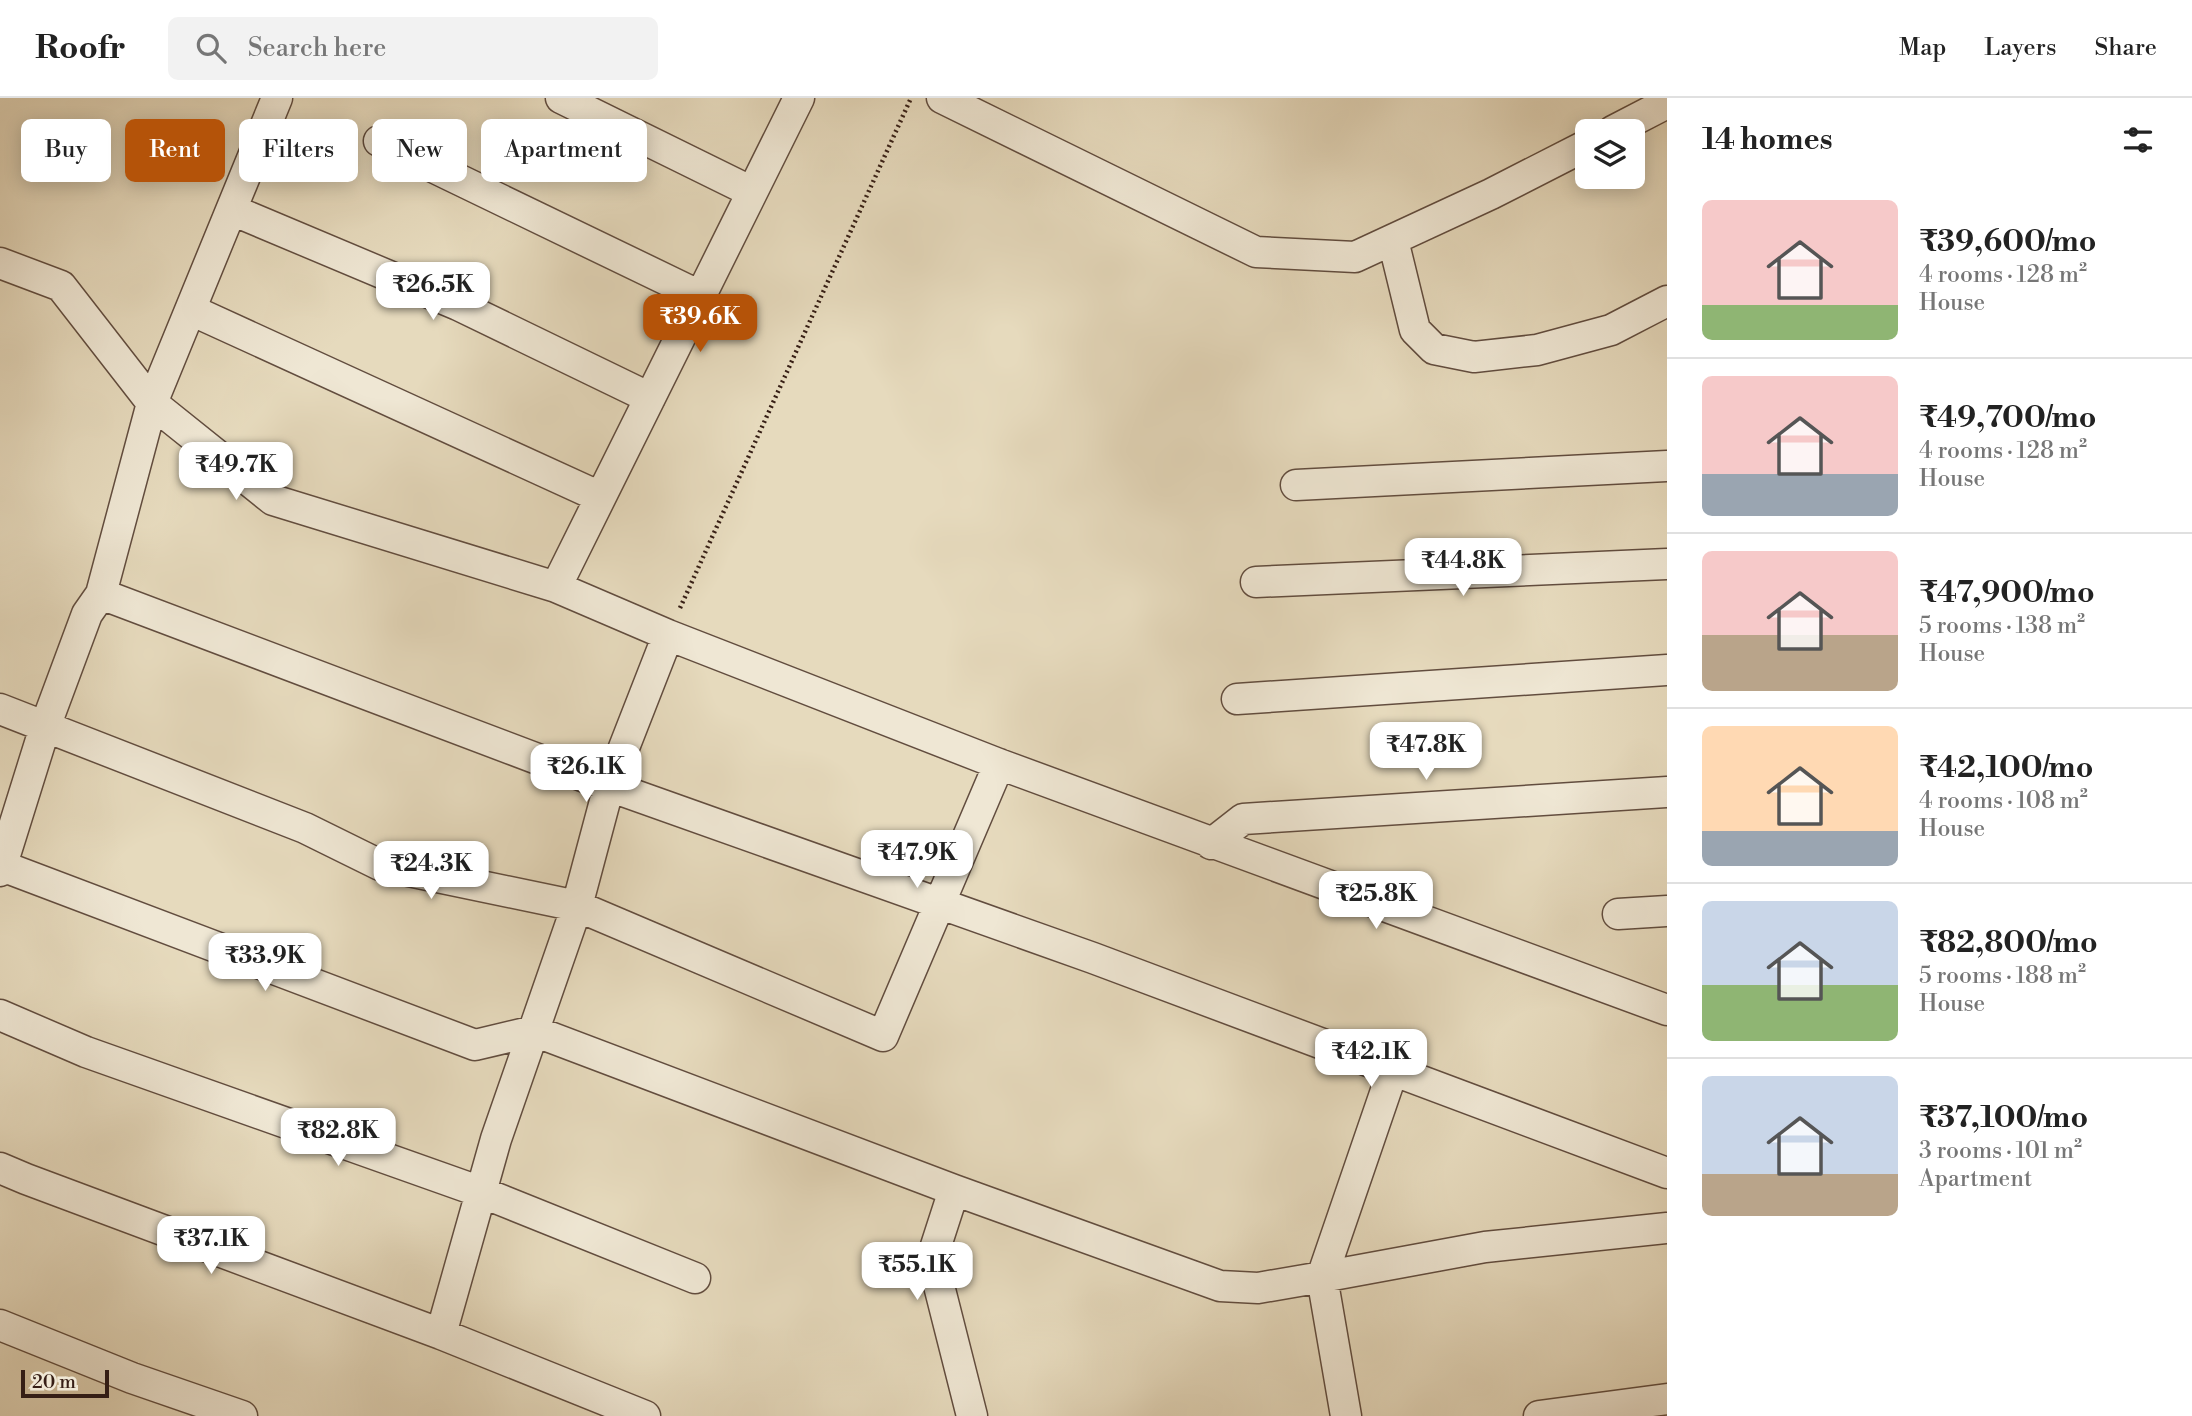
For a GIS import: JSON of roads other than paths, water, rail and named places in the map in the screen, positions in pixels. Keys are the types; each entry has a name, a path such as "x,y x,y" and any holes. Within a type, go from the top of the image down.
{"street":[{"path":"277,98 152,403 101,593 87,614 45,727 1,868 475,1045 534,1031 954,1190 1220,1286 1258,1288 1485,1247 1667,1228"},
{"path":"561,98 752,192"},
{"path":"556,587 799,98"},
{"path":"942,98 1256,252 1355,257 1491,194 1575,151"},
{"path":"1636,119 1667,103"},
{"path":"464,182 700,296"},
{"path":"232,210 458,305 650,398"},
{"path":"1393,240 1415,330 1434,349 1474,357 1537,350 1611,330 1667,302"},
{"path":"0,262 61,286 152,403 273,499 556,587 668,635 999,764 1667,1010"},
{"path":"191,310 600,497"},
{"path":"1296,485 1667,466"},
{"path":"1256,583 1667,564"},
{"path":"101,593 609,786 1093,958 1667,1173"},
{"path":"442,1334 496,1139 577,906 609,786 668,635"},
{"path":"1237,699 1667,670"},
{"path":"0,709 305,828 380,865 577,906 883,1036 999,764"},
{"path":"1212,844 1243,818 1667,792"},
{"path":"1618,914 1667,911"},
{"path":"0,1015 86,1052 481,1192 695,1279"},
{"path":"1346,1416 1322,1277 1392,1070"},
{"path":"0,1168 442,1334 645,1416"},
{"path":"954,1190 932,1258 972,1416"},
{"path":"0,1325 132,1378 242,1416"},
{"path":"1539,1416 1667,1399"}]}
